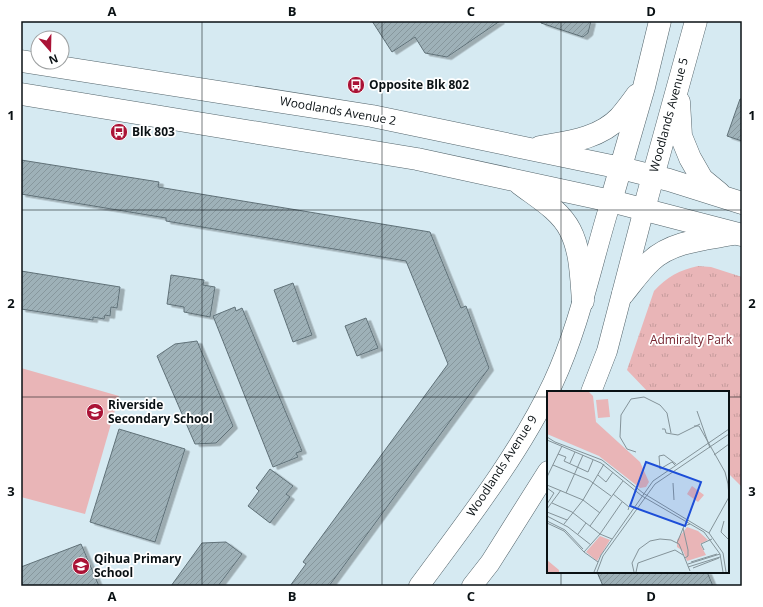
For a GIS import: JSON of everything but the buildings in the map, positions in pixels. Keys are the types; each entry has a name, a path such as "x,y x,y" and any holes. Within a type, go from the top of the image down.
{"main road":[{"path":"611,201 644,87 660,21"},
{"name":"Woodlands Avenue 5","path":"644,209 678,81 696,21"},
{"name":"Woodlands Avenue 2","path":"21,61 372,116 621,168 722,195"},
{"path":"678,81 681,136 690,158 702,178 722,195 742,203"},
{"path":"528,149 578,140 599,133 620,118 644,87"},
{"path":"21,94 417,159 611,201 739,234"},
{"path":"514,179 553,209 570,230 578,255 584,301"},
{"name":"Woodlands Avenue 9","path":"548,391 584,301 611,201"},
{"path":"591,391 607,351 644,209"},
{"path":"623,294 651,260 662,253 680,245 739,234"},
{"name":"Woodlands Avenue 9","path":"419,586 494,481 530,426 547,393"},
{"path":"472,586 490,563 547,473"}],"green space":[{"name":"Admiralty Park","path":"698,266 711,267 742,277 742,487 729,474 729,391 647,391 627,370 654,291 674,275"},
{"path":"21,368 119,396 85,514 21,497"}],"place":[{"name":"Opposite Blk 802","path":"356,85"},
{"name":"Blk 803","path":"119,132"},
{"name":"Riverside Secondary School","path":"95,412"},
{"name":"Qihua Primary School","path":"81,566"}]}
